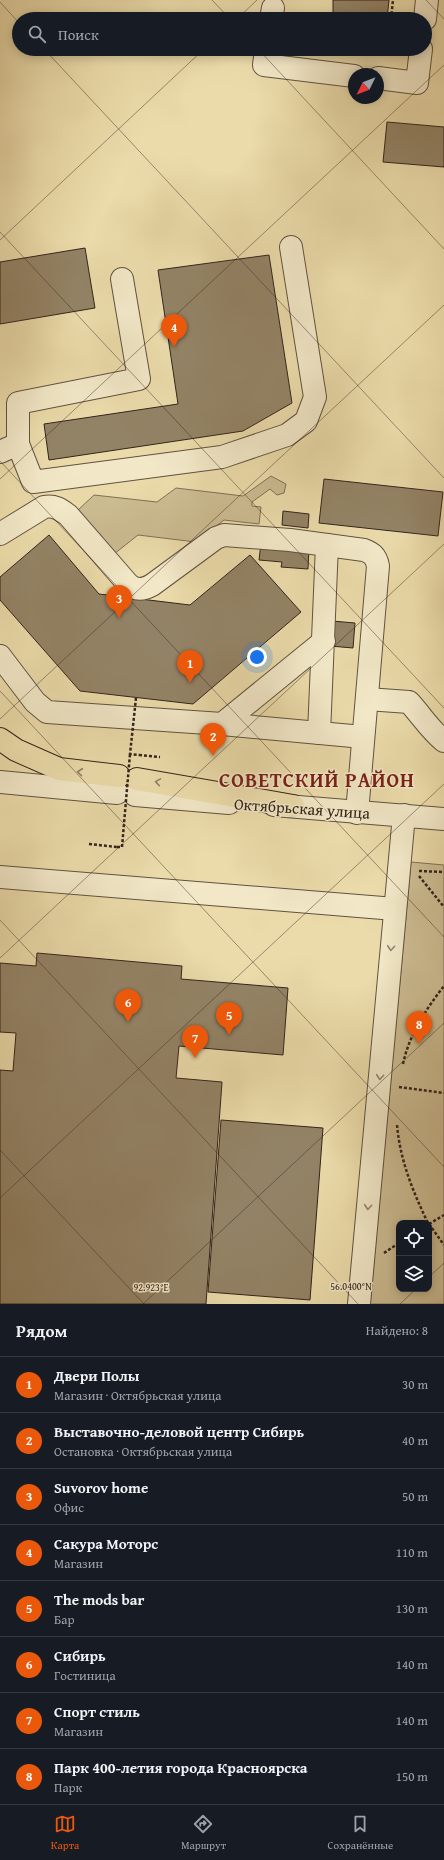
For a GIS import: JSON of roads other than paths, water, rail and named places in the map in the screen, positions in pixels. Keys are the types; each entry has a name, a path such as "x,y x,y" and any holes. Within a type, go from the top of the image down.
{"main road":[{"path":"0,739 16,750 59,769 127,786 293,806"}],"street":[{"path":"426,12 427,0"},
{"path":"265,56 264,65 348,75"},
{"path":"384,79 417,83 420,56"},
{"path":"122,279 139,379 9,401 9,448 33,482 222,457 287,435 306,421 315,397 291,247"},
{"path":"0,534 44,507 51,506 59,508 68,515 128,584 133,588 143,590 216,538 224,535 320,554 364,550 372,553 377,559 378,566 357,813"},
{"path":"319,733 324,641 320,554"},
{"path":"222,724 324,641"},
{"path":"0,656 36,702 47,712 222,724 363,737"},
{"path":"367,698 409,702 424,718 432,732 444,741"},
{"path":"0,782 127,786"},
{"name":"Октябрьская улица","path":"293,806 357,813 404,815 444,819"},
{"path":"359,1304 404,815"},
{"path":"0,877 395,909"}],"place":[{"name":"Сакура Моторс","path":"174,347"},
{"name":"Suvorov home","path":"119,618"},
{"name":"Двери Полы","path":"190,683"},
{"name":"Выставочно-деловой центр Сибирь","path":"213,756"},
{"name":"Сибирь","path":"128,1022"},
{"name":"The mods bar","path":"229,1035"},
{"name":"Парк 400-летия города Красноярска","path":"419,1044"},
{"name":"Спорт стиль","path":"195,1058"}],"district":[{"name":"СОВЕТСКИЙ РАЙОН","path":"317,780"}]}
